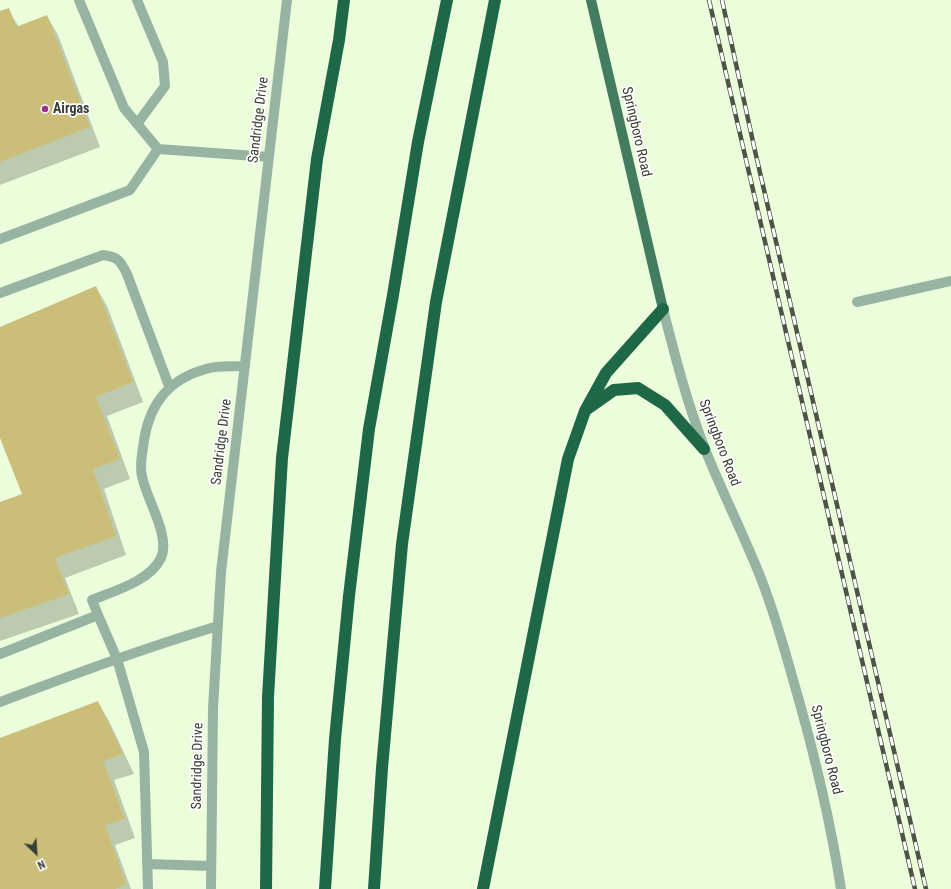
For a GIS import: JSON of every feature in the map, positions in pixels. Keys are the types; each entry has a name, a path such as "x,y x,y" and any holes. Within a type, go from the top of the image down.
{"highway":[{"path":"266,889 268,697 282,458 317,159 339,40 344,0"},
{"path":"325,889 335,739 349,596 369,429 395,287 418,142 447,0"},
{"path":"374,889 382,768 402,544 436,302 495,0"},
{"path":"483,889 568,459 585,410 606,373 663,309"},
{"path":"585,410 614,390 638,388 665,405 704,448"}],"main road":[{"name":"Springboro Road","path":"591,0 663,309"}],"street":[{"path":"78,0 124,108 158,149 269,157"},
{"path":"137,0 163,62 165,86 137,124"},
{"name":"Sandridge Drive","path":"211,889 213,708 221,572 287,0"},
{"path":"0,239 130,190 158,149"},
{"path":"0,292 103,255 114,256 122,264 127,274 169,386"},
{"path":"857,302 951,281"},
{"name":"Springboro Road","path":"663,309 684,392 704,448 760,575 778,627 823,790 841,889"},
{"path":"148,889 144,752 117,660 92,600 139,580 154,567 161,558 164,549 162,535 141,476 141,463 146,430 159,399 169,386 187,376 207,368 245,366"},
{"path":"0,654 98,615"},
{"path":"0,702 218,626"},
{"path":"147,864 211,866"}],"building":[{"path":"9,8 16,27 47,15 90,127 0,162 0,11"},
{"path":"96,286 133,382 96,397 120,459 93,469 116,536 55,558 69,594 0,618 0,502 22,494 0,438 0,327"},
{"path":"98,701 123,754 103,761 125,819 105,825 126,884 115,889 0,889 0,738"}],"railway":[{"path":"709,0 915,889"},
{"path":"722,0 755,151 926,889"}],"place":[{"name":"Airgas","path":"45,109"}]}
